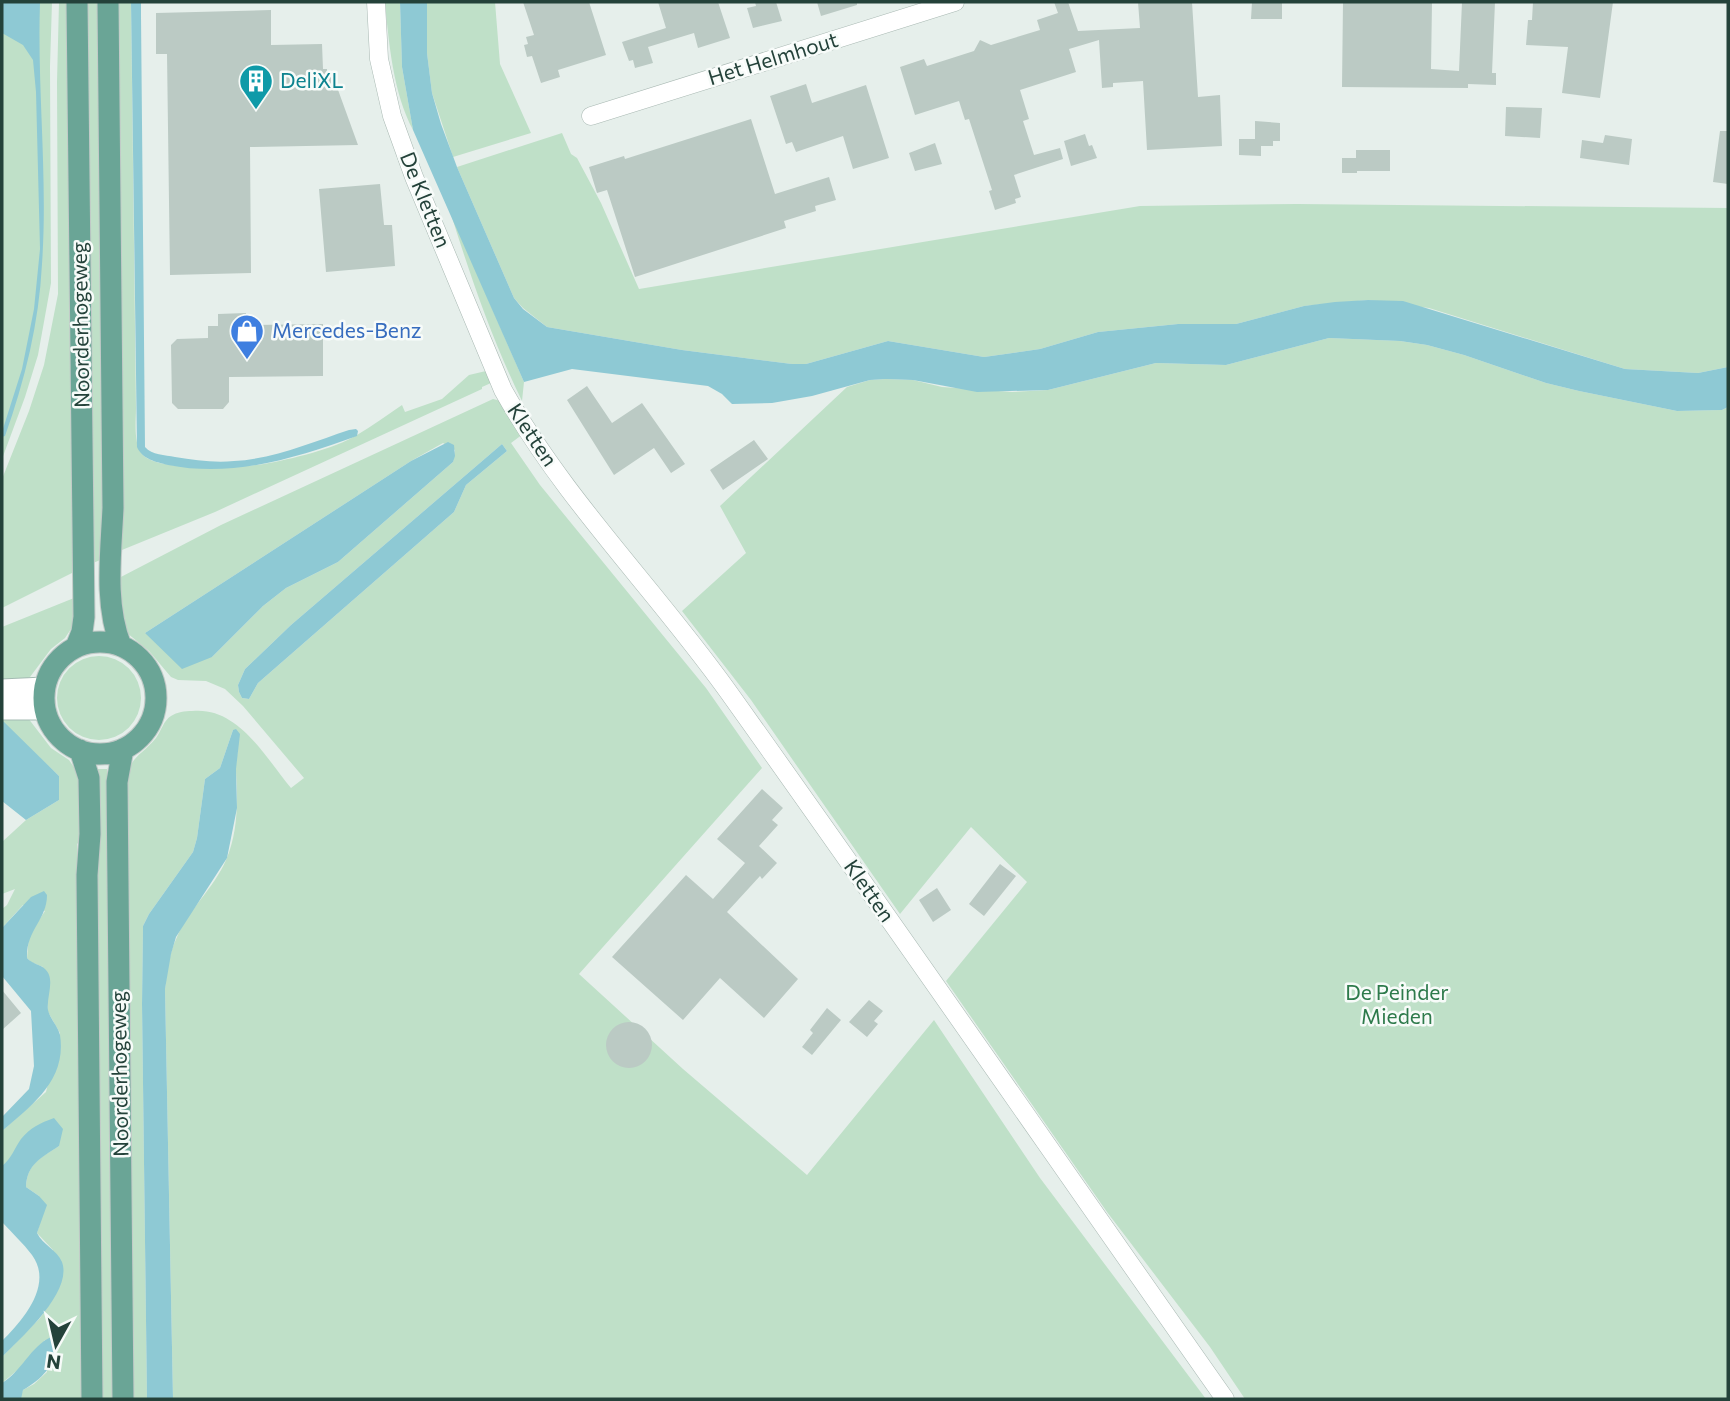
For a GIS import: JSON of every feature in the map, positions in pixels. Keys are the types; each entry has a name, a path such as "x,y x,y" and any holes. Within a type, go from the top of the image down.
{"main road":[{"name":"Noorderhogeweg","path":"76,647 84,617 77,2"},
{"name":"Noorderhogeweg","path":"108,2 113,508 111,583 112,617 121,646"},
{"path":"91,642 121,646 136,655 147,668 154,683 155,710 149,725 138,739 123,749 102,754 80,750 57,734 49,723 44,698 50,671 61,657 76,647 91,642"},
{"path":"2,691 44,698"},
{"path":"2,709 44,698"},
{"name":"Noorderhogeweg","path":"123,749 117,782 123,1399"},
{"name":"Noorderhogeweg","path":"80,750 89,778 90,834 87,875 92,1399"}],"street":[{"name":"De Kletten","path":"376,2 379,58 392,116 414,177 503,390"},
{"name":"Het Helmhout","path":"591,116 955,2"},
{"name":"Kletten","path":"503,390 570,491 718,677 1225,1399"}],"green space":[{"path":"2,2 52,2 51,283 38,355 2,459"},
{"path":"59,2 67,2 74,572 2,608 2,479 44,365 58,294"},
{"path":"87,2 98,2 105,558 93,563"},
{"path":"118,2 131,2 136,433 143,455 165,464 182,466 238,467 275,462 337,445 402,405 405,412 442,399 469,375 486,371 491,383 215,512 117,552 117,542 123,535"},
{"path":"385,2 400,2 402,67 413,130 396,84"},
{"path":"427,2 495,2 500,64 531,133 453,157 432,93 427,53"},
{"path":"562,133 571,154 577,158 601,203 639,289 1140,206 1297,204 1728,208 1728,367 1698,373 1625,369 1429,308 1368,300 1304,306 1236,324 1178,324 1098,332 1040,349 984,357 888,341 806,364 682,350 547,327 514,298 457,167"},
{"path":"450,211 524,382 522,401 482,307"},
{"name":"De Peinder Mieden","path":"1329,338 1427,345 1546,383 1677,411 1722,410 1728,407 1728,1399 1245,1399 1210,1347 1107,1212 946,981 1027,882 971,827 900,914 751,700 682,611 746,553 720,506 847,387 870,380 886,379 913,380 942,387 1012,392 1048,390 1156,363 1226,365"},
{"path":"493,399 501,401 523,434 511,443 540,485 706,688 762,768 579,974 683,1069 807,1175 934,1020 1040,1178 1206,1399 173,1399 165,989 170,956 177,937 221,870 233,839 238,746 233,730 220,768 205,779 193,852 143,926 147,1399 132,1399 126,775 132,763 156,738 169,718 178,713 192,711 208,712 237,725 291,788 304,778 243,706 225,689 206,681 178,680 171,677 149,651 122,627 117,579 221,525","holes":["443,443 455,450 453,462 338,562 286,588 263,606 212,657 145,633","502,444 507,451 466,485 454,512 258,683 249,699 242,698 238,685 245,669 291,625"]},
{"path":"74,598 73,626 65,638 51,649 30,677 2,684 2,627"},
{"path":"99,656 115,659 134,675 141,698 138,714 122,733 99,740 83,737 64,721 57,698 60,682 76,663"},
{"path":"2,713 28,718 51,748 69,760 80,776 84,837 77,844 83,1399 20,1398 23,1390 47,1372 45,1340 20,1368 2,1383 2,1357 40,1318 51,1302 53,1250 37,1233 40,1223 39,1196 26,1187 32,1167 40,1158 59,1146 21,1140 11,1159 2,1166 2,1131 46,1092 60,1033 48,1012 43,967 27,958 29,935 45,911 23,905 2,928 2,909 15,889 2,894 2,842 26,820 59,800 59,776 2,722"},
{"path":"95,769 107,769 114,1399 102,1399"}],"water":[{"path":"2,2 40,2 44,231 40,286 30,351 19,394 5,436 2,437 22,369 34,309 40,249 33,60 23,45 2,33"},
{"path":"131,2 141,2 145,447 151,452 163,455 227,462 278,453 349,430 356,429 357,436 264,464 217,469 159,463 139,451"},
{"path":"400,2 427,2 427,53 432,93 441,124 514,298 523,309 547,327 682,350 806,364 888,341 984,357 1040,349 1098,332 1178,324 1236,324 1304,306 1368,300 1403,301 1625,369 1698,373 1728,367 1728,407 1722,410 1677,411 1546,383 1427,345 1329,338 1226,365 1156,363 1048,390 977,392 913,380 886,379 870,380 812,396 772,403 732,404 708,386 572,369 524,382 413,130 402,67"},
{"path":"448,442 454,445 453,462 338,562 286,588 263,606 212,657 182,669 145,633 411,461"},
{"path":"502,444 507,451 466,485 454,512 258,683 249,699 242,698 238,685 245,669 291,625"},
{"path":"3,721 59,776 59,800 26,820 2,801"},
{"path":"236,729 240,734 236,769 237,808 227,858 176,937 165,989 173,1399 147,1399 143,926 193,852 205,779 220,768 233,730"},
{"path":"44,891 47,895 46,904 30,940 27,958 43,967 50,978 48,1010 60,1035 61,1051 53,1078 45,1090 2,1131 2,1117 29,1089 34,1066 31,1011 2,976 2,928 31,897"},
{"path":"54,1118 63,1129 59,1146 32,1167 26,1187 47,1205 37,1233 60,1258 63,1274 60,1287 43,1314 2,1357 2,1341 33,1302 39,1278 38,1266 32,1255 2,1222 2,1166 28,1132"},
{"path":"51,1337 56,1344 55,1352 46,1371 23,1390 21,1399 2,1399 2,1383 38,1346"}],"building":[{"path":"523,2 589,2 606,55 558,70 560,77 541,83 532,56 527,57 524,45 528,44 526,37 534,35"},
{"path":"658,2 718,2 730,38 698,48 694,33 648,47 653,63 635,68 633,60 629,61 622,42 666,28"},
{"path":"755,2 776,2 782,21 753,28 747,8 756,6"},
{"path":"817,2 857,2 857,5 821,16"},
{"path":"1054,2 1068,2 1078,31 1140,28 1138,2 1192,2 1198,97 1220,95 1222,146 1147,150 1143,81 1113,83 1113,87 1102,88 1099,40 1069,49 1076,72 1020,90 1029,119 1023,121 1034,155 1060,148 1063,159 1014,175 1021,197 1015,199 1016,203 995,210 989,191 992,190 969,119 965,120 959,101 915,115 900,67 924,59 927,66 974,51 980,40 991,45 1040,30 1037,20 1058,13"},
{"path":"1252,2 1282,2 1282,19 1251,19"},
{"path":"1343,2 1432,2 1431,69 1459,71 1462,2 1495,2 1492,73 1496,73 1496,85 1468,84 1468,88 1342,87"},
{"path":"1533,2 1613,2 1600,98 1562,93 1568,47 1526,45"},
{"name":"DeliXL","path":"271,10 271,45 322,44 323,69 327,69 327,76 333,76 358,145 250,147 251,273 170,275 167,54 156,54 156,13"},
{"path":"806,84 812,103 866,85 889,158 853,169 843,136 796,152 792,142 786,144 770,96"},
{"path":"1506,107 1542,108 1540,138 1505,136"},
{"path":"751,119 775,194 829,177 836,200 815,206 816,211 784,221 786,228 635,277 607,190 597,193 589,167 624,156 625,159"},
{"path":"1255,121 1280,123 1280,141 1273,141 1273,146 1261,146 1261,156 1239,155 1239,139 1255,139"},
{"path":"1720,131 1728,131 1728,184 1713,182"},
{"path":"1085,134 1097,158 1071,166 1064,141"},
{"path":"1605,135 1632,139 1629,165 1580,158 1582,140 1603,143"},
{"path":"935,143 942,164 915,171 909,153"},
{"path":"1356,150 1390,150 1390,171 1342,173 1342,158 1356,158"},
{"path":"380,184 384,225 392,225 395,266 326,272 319,189"},
{"name":"Mercedes-Benz","path":"246,313 246,325 323,324 323,376 229,377 229,402 223,409 178,409 172,403 171,345 177,339 208,338 208,326 218,326 218,314"},
{"path":"587,386 612,423 642,403 685,464 671,473 654,448 614,475 567,400"},
{"path":"754,440 768,459 723,490 710,470"},
{"path":"762,789 783,808 772,820 778,825 759,846 777,863 762,879 760,876 727,912 798,979 764,1018 720,978 683,1020 612,957 686,875 713,899 745,863 717,839"},
{"path":"1000,864 1016,876 984,916 969,904"},
{"path":"937,888 951,910 933,922 919,900"},
{"path":"2,990 21,1013 2,1030"},
{"path":"869,1000 883,1011 874,1021 878,1024 867,1037 849,1022"},
{"path":"827,1008 841,1020 812,1055 802,1047 813,1033 810,1030"},
{"path":"629,1022 645,1029 652,1045 645,1061 629,1068 613,1061 606,1045 613,1029"}],"place":[{"name":"DeliXL","path":"256,111"},
{"name":"Mercedes-Benz","path":"247,361"}]}
